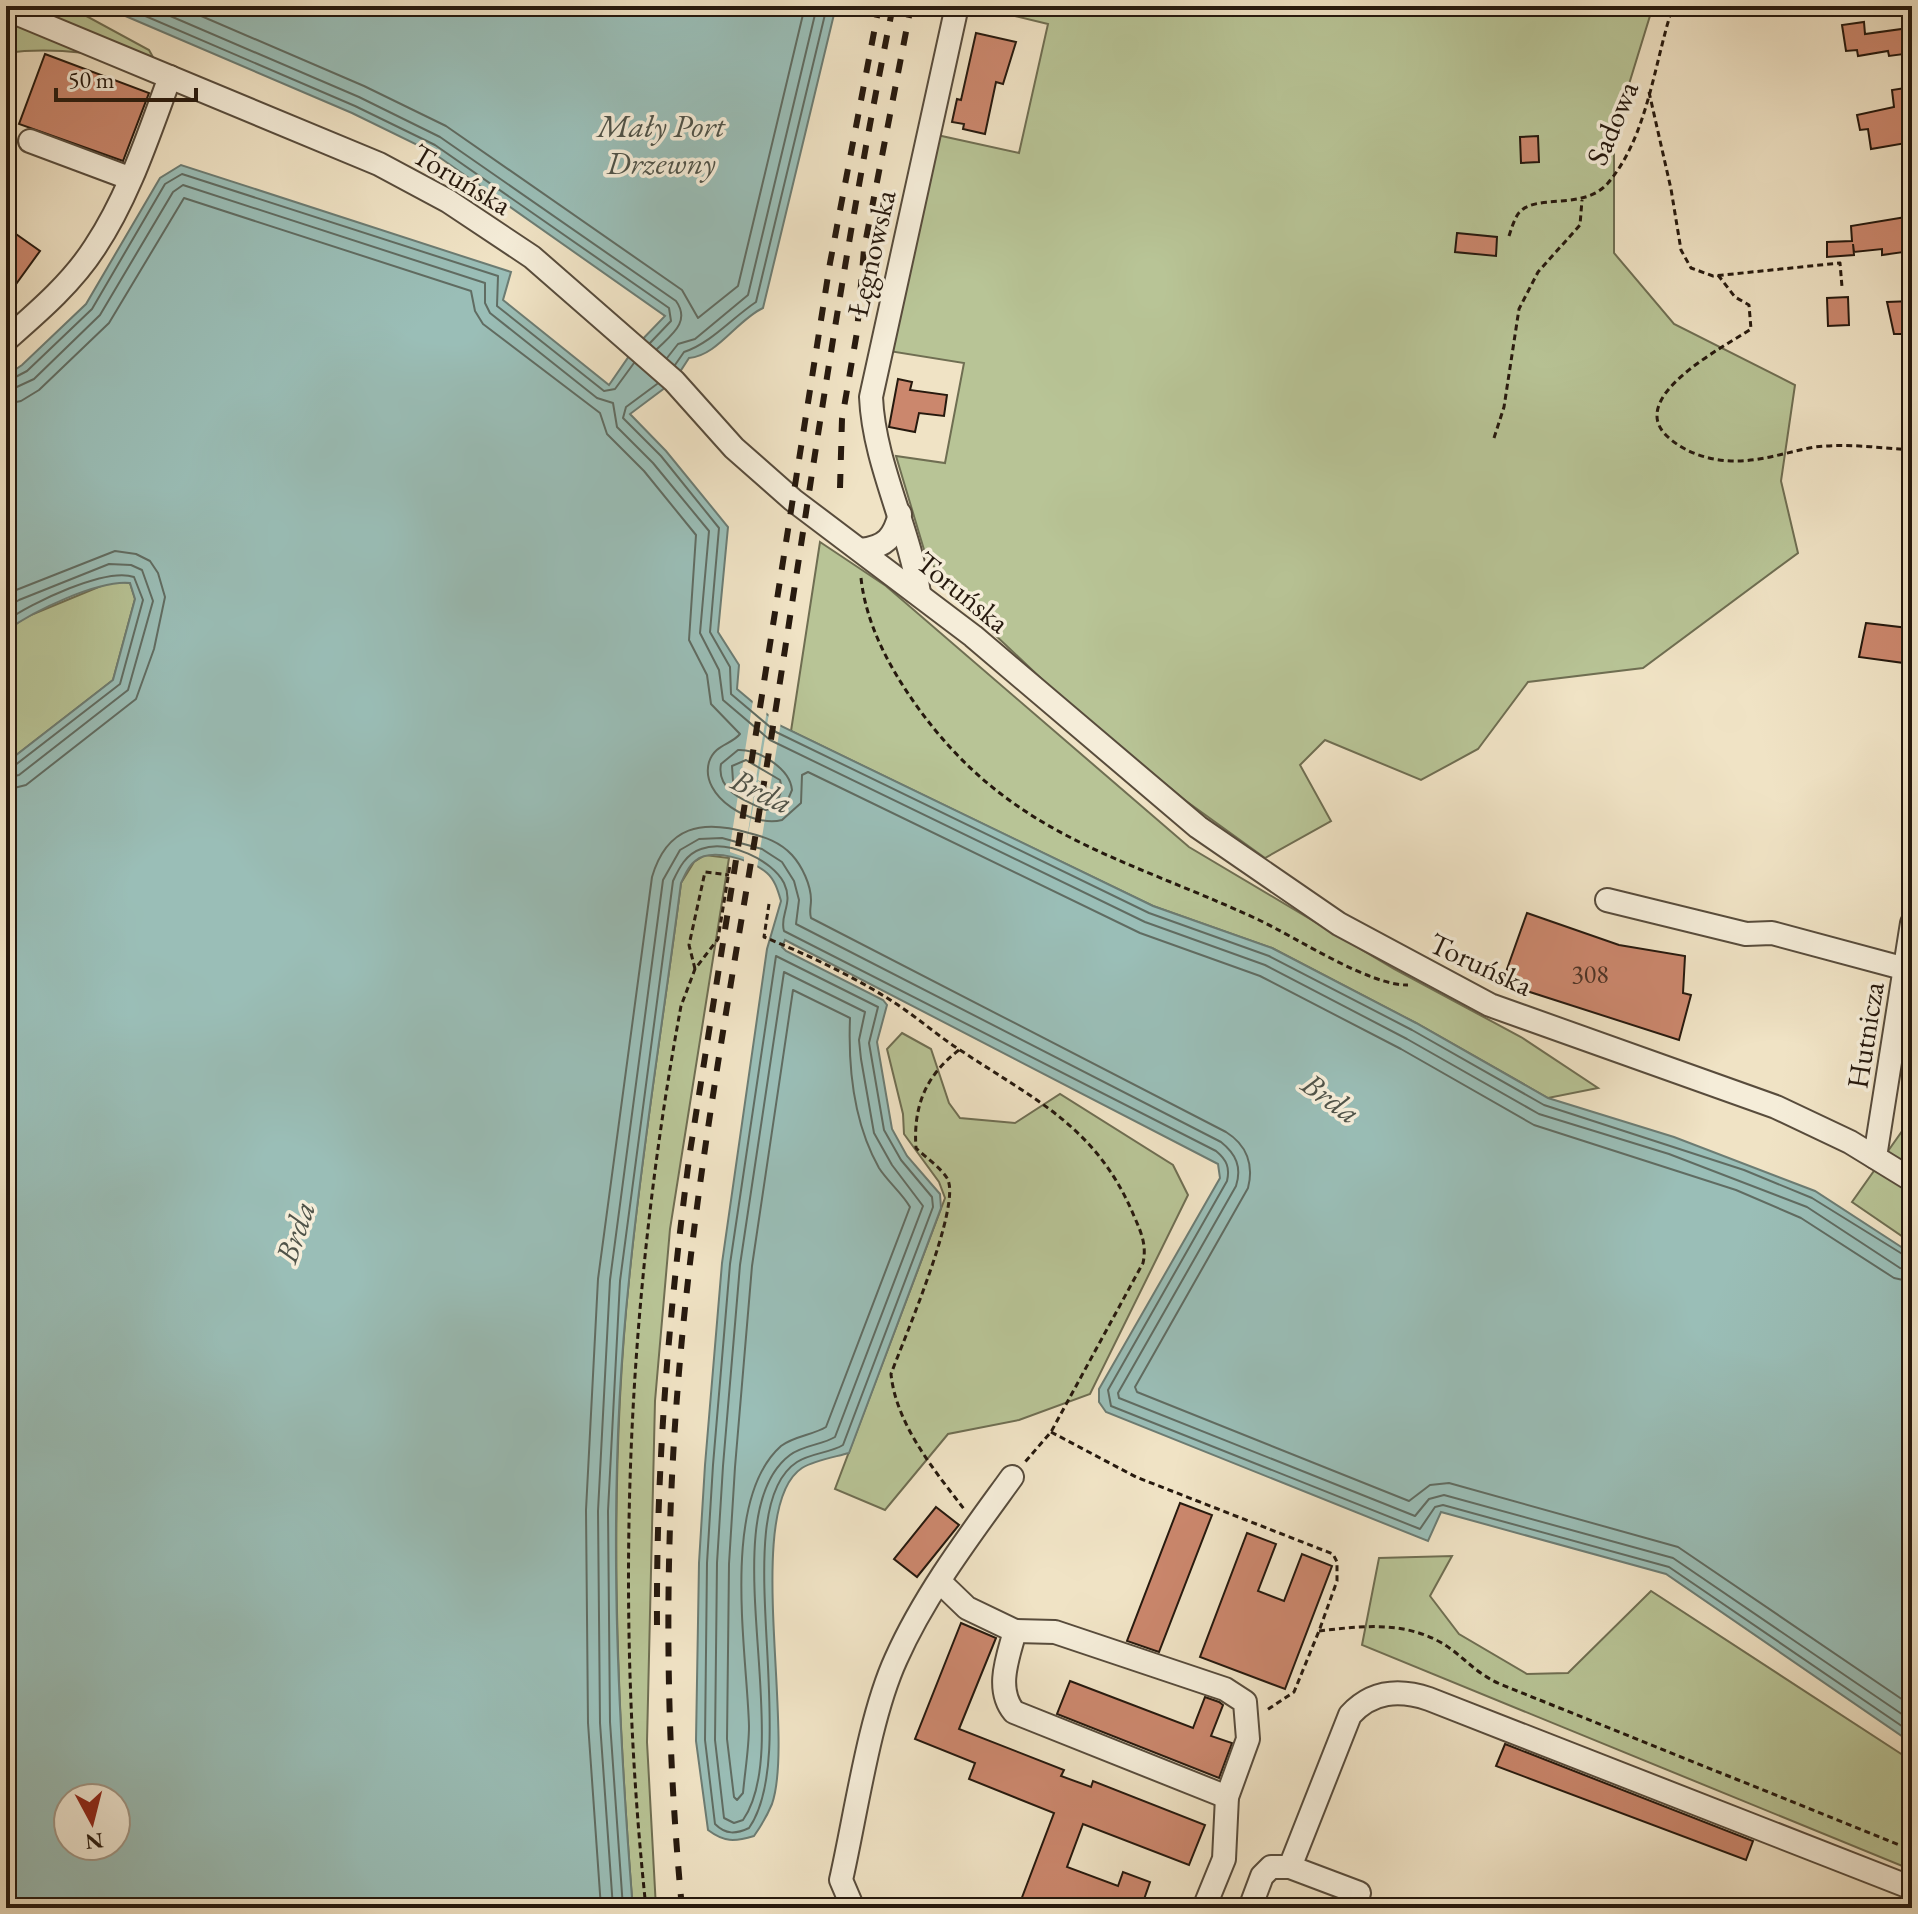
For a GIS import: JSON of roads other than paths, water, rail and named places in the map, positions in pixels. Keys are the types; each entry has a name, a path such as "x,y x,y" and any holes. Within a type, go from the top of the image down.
{"street":[{"name":"Łęgnowska","path":"919,593 875,429 871,397 957,6"},
{"name":"Toruńska","path":"6,9 315,135 448,201 532,257 674,381 734,448 807,511 919,593 1239,858 1339,924 1446,985 1490,1005 1776,1107 1875,1157 1912,1180"},
{"path":"6,340 55,296 95,248 129,178 170,77"},
{"path":"30,141 129,178"},
{"path":"861,550 877,548 890,539 900,514"},
{"path":"1607,900 1746,934 1772,933 1906,969"},
{"name":"Hutnicza","path":"1875,1157 1912,923"},
{"path":"853,1908 841,1880 883,1693 895,1660 940,1582 1012,1477"},
{"path":"940,1582 967,1608 1015,1631 1055,1632 1225,1689 1245,1702 1249,1720 1245,1752 1227,1797 1224,1859 1208,1899"},
{"path":"1015,1631 1004,1682 1005,1696 1014,1712 1227,1797"},
{"path":"1290,1867 1350,1715 1380,1694 1407,1693 1912,1888"},
{"path":"1250,1908 1262,1876 1271,1867 1290,1867 1359,1893"}],"water":[{"path":"102,6 836,6 763,308 709,351 689,358 674,381 630,414 666,451 728,527 718,632 739,665 737,689 781,726 1153,906 1272,948 1416,1023 1548,1098 1674,1137 1815,1191 1912,1254 1912,1743 1666,1574 1441,1512 1428,1541 1106,1412 1099,1402 1099,1389 1220,1178 1218,1164 785,940 782,947 786,951 883,1000 887,1005 877,1042 892,1129 907,1156 940,1194 941,1208 849,1453 802,1468 784,1491 775,1527 772,1573 778,1771 772,1804 754,1836 730,1840 708,1830 696,1741 699,1563 705,1465 722,1263 767,949 781,901 772,879 760,868 732,857 711,855 693,863 681,883 640,1180 622,1357 616,1589 632,1898 630,1908 6,1908 6,763 113,680 135,599 130,583 101,586 49,606 6,631 6,376 22,365 86,304 160,178 181,165 511,272 503,300 609,385 636,346 665,316 432,152 352,113"}],"railway":[{"path":"657,1625 665,1388 690,1152 830,263 879,6"},
{"path":"682,1908 672,1768 668,1628 675,1419 689,1275 720,1053 826,381 893,6"},
{"path":"840,488 842,419 857,332 864,249 911,6"}],"water label":[{"name":"Mały Port Drzewny","path":"661,144"},
{"name":"Brda","path":"762,791"},
{"name":"Brda","path":"1331,1098"},
{"name":"Brda","path":"295,1232"}]}
